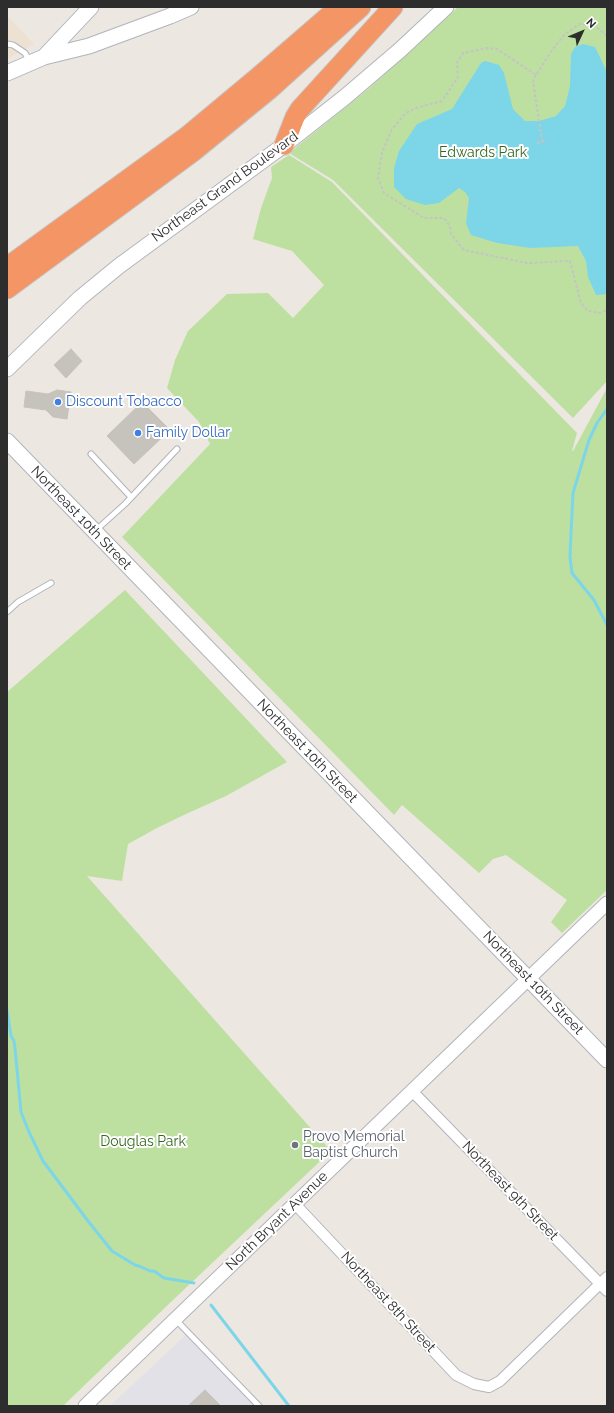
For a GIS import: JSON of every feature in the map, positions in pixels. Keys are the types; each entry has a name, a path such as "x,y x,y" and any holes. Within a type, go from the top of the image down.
{"highway":[{"path":"7,267 186,137 339,7"},
{"path":"7,289 194,151 270,89 361,7"},
{"path":"284,145 295,117 300,109 393,7"}],"main road":[{"path":"37,60 91,7"},
{"path":"7,73 37,60 89,46 168,12 191,7"},
{"name":"Northeast Grand Boulevard","path":"7,368 80,298 118,266 284,145 345,97 446,7"},
{"name":"Northeast 10th Street","path":"7,441 607,1060"}],"street":[{"name":"North Bryant Avenue","path":"85,1406 607,903"},
{"name":"Northeast 9th Street","path":"412,1092 605,1284"},
{"name":"Northeast 8th Street","path":"295,1204 456,1375 474,1384 489,1387 500,1381 605,1284"}],"lane":[{"path":"7,44 13,45 37,60"},
{"path":"95,532 178,449"},
{"path":"91,454 131,497"},
{"path":"7,612 18,602 51,583"},
{"path":"176,1319 259,1406"}],"path":[{"path":"542,141 533,81 536,75 552,50 565,34 580,24 594,25 607,36"},
{"path":"536,75 497,49 487,48 463,52 457,63 458,77 442,101 416,108 406,113 392,129 382,153 378,178 384,193 424,218 444,218 450,226 451,234 464,250 527,263 570,261 581,303 588,311 600,313 607,310"},
{"path":"537,143 547,140"}],"shaded area":[{"path":"7,16 34,44 7,59"},
{"path":"190,1331 264,1406 110,1406"}],"green space":[{"name":"Edwards Park","path":"458,7 607,7 607,381 573,418 333,180 289,153 367,90"},
{"path":"289,155 332,182 577,433 572,451 607,388 607,890 562,933 551,922 567,900 506,855 493,859 479,873 402,805 394,815 122,537 210,444 199,422 167,388 175,360 188,331 227,294 268,293 293,318 324,285 292,251 253,239 261,208 272,178 271,167"},
{"name":"Douglas Park","path":"125,590 287,762 226,796 157,828 128,844 122,881 87,876 331,1151 63,1406 7,1406 7,692"}],"water":[{"path":"583,44 595,47 607,72 607,294 596,295 588,277 586,261 578,246 530,248 497,243 471,235 466,223 469,198 465,192 459,188 439,203 425,205 406,199 394,187 394,168 399,151 417,124 452,109 481,63 485,61 499,65 504,73 513,109 525,121 539,121 556,116 565,106 570,86 571,54 575,47"}],"building":[{"path":"71,349 82,361 66,378 54,365"},
{"name":"Discount Tobacco","path":"57,390 71,392 67,419 53,417 46,410 24,407 26,391 48,394"},
{"name":"Family Dollar","path":"142,402 170,430 134,464 107,436"},
{"path":"205,1390 221,1406 188,1406"}],"waterway":[{"path":"607,409 597,423 589,440 573,493 570,557 572,573 594,600 607,625"},
{"path":"7,1010 11,1036 14,1041 15,1048 21,1112 43,1161 112,1251 135,1265 150,1271 154,1271 164,1278 194,1283"},
{"path":"211,1305 289,1406"}],"place":[{"name":"Discount Tobacco","path":"58,402"},
{"name":"Family Dollar","path":"138,433"},
{"name":"Provo Memorial Baptist Church","path":"295,1145"}]}
